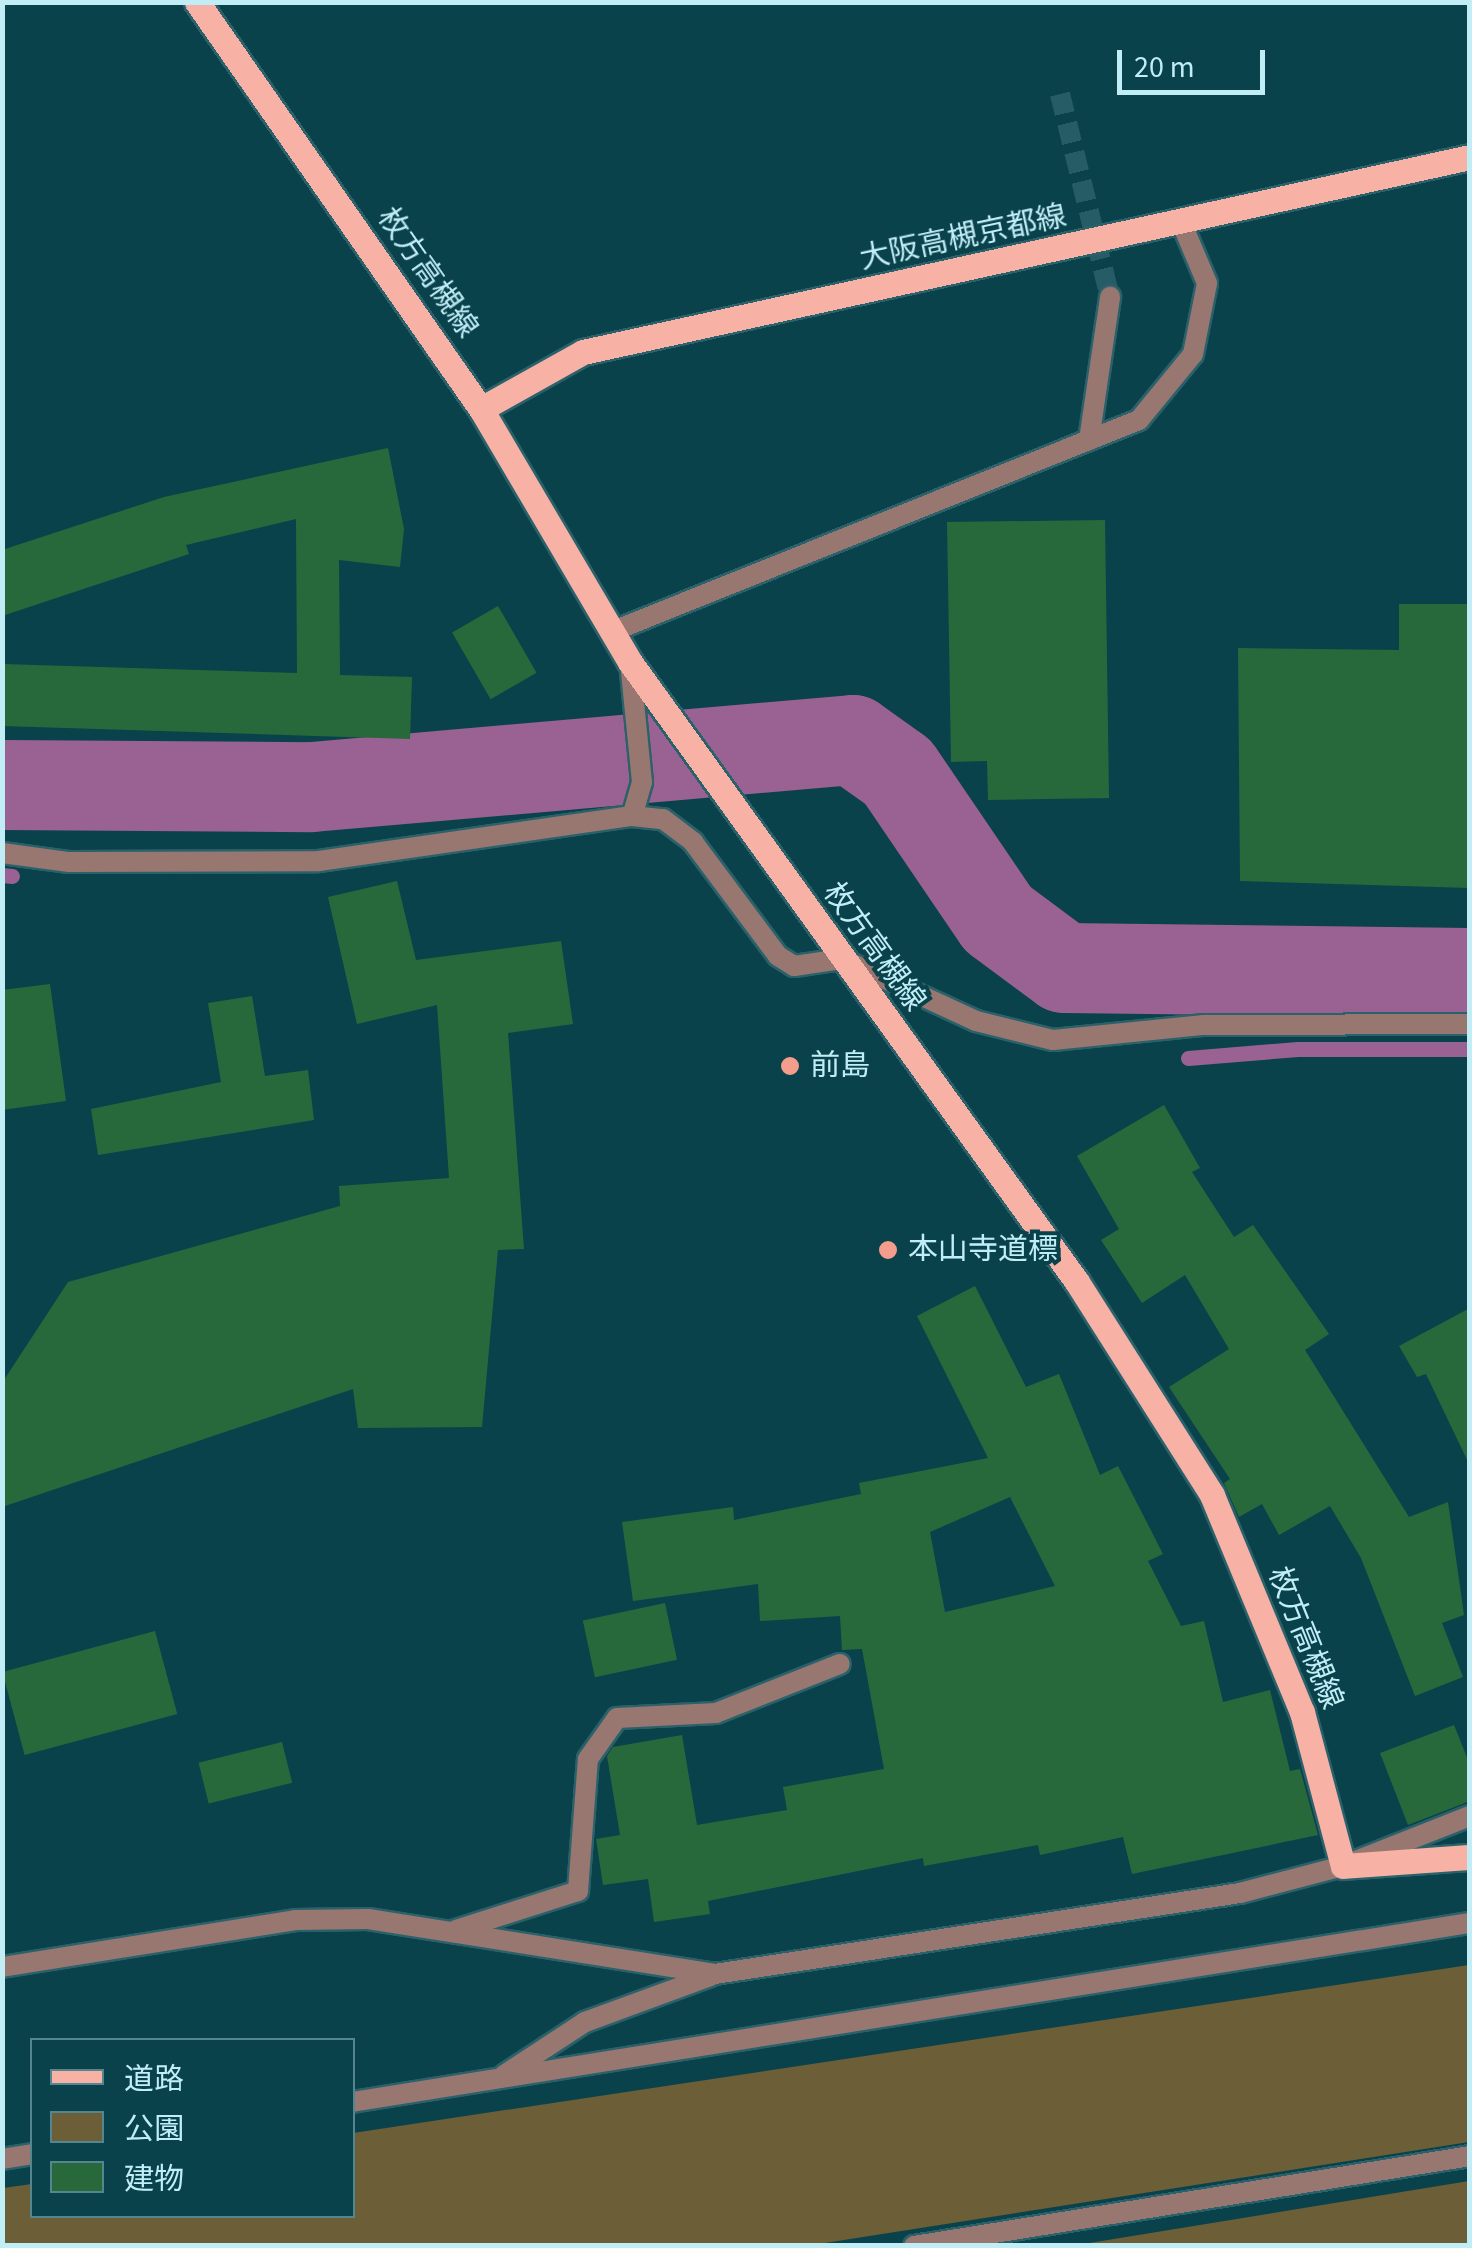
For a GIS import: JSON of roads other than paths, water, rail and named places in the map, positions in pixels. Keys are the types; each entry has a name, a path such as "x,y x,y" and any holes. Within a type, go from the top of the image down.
{"main road":[{"name":"枚方高槻線","path":"197,2 480,408 630,662 1077,1282 1212,1495 1302,1712 1343,1866"},
{"name":"大阪高槻京都線","path":"480,408 583,352 1182,224 1470,157"},
{"path":"1343,1866 1470,1857"}],"street":[{"path":"611,632 1139,420 1193,354 1207,283 1182,224"},
{"path":"1088,440 1110,297"},
{"path":"630,662 642,782 632,816"},
{"path":"2,852 69,862 319,861 632,816 662,818 694,842 778,956 794,966 842,959 976,1021 1053,1040 1204,1025 1470,1024"},
{"path":"449,1932 578,1891 588,1759 617,1718 716,1714 840,1664"},
{"path":"498,2079 584,2022 714,1974 1240,1893 1343,1866 1470,1816"},
{"path":"2,1967 295,1920 368,1919 714,1974"},
{"path":"355,2102 1470,1924"},
{"path":"2,2159 30,2154"},
{"path":"914,2246 1470,2156"}],"waterway":[{"path":"2,785 312,787 853,740 898,772 998,919 1064,968 1470,973"},
{"path":"2,875 12,876"},
{"path":"1188,1058 1298,1049 1470,1049"}],"tunnel":[{"path":"1060,94 1110,297"}],"place":[{"name":"前島","path":"790,1066"},
{"name":"本山寺道標","path":"888,1250"}]}
